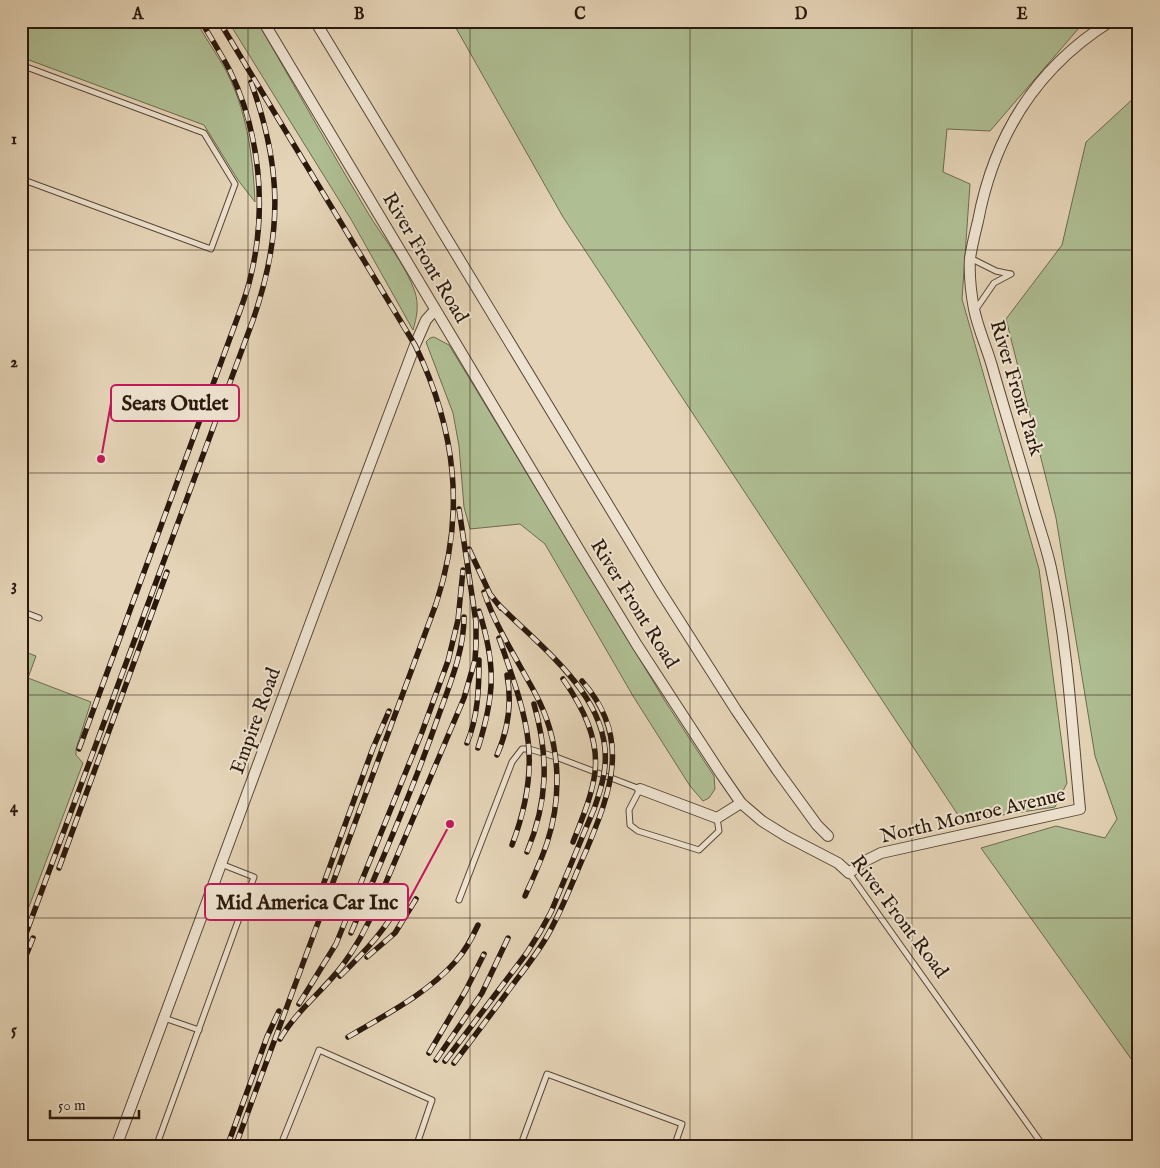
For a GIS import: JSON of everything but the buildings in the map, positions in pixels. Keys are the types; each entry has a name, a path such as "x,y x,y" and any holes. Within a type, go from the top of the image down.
{"street":[{"name":"River Front Road","path":"263,21 638,645 741,803 762,821 786,836 832,859 849,872"},
{"name":"River Front Road","path":"315,21 659,589 736,710 817,825 828,836"},
{"name":"River Front Park","path":"1080,809 1063,644 1051,567 988,349 974,311 970,258 983,193 995,159 1010,127 1028,98 1065,54 1111,21"},
{"name":"Empire Road","path":"116,1147 412,354 426,320 435,310"},
{"path":"640,789 716,818 741,803"},
{"name":"North Monroe Avenue","path":"849,872 881,853 1080,809"}],"lane":[{"path":"21,65 204,133 235,184 211,249 21,179"},
{"path":"970,258 996,271 1011,274 994,283 974,311"},
{"path":"21,611 39,618"},
{"path":"459,900 512,762 522,748 556,757 640,789 629,810 630,825 638,831 699,850 719,831 716,818"},
{"path":"156,1147 254,877 221,864"},
{"name":"River Front Road","path":"849,872 1044,1147"},
{"path":"164,1018 199,1030"},
{"path":"280,1147 319,1050 432,1100 416,1147"},
{"path":"520,1147 547,1074 682,1124 674,1147"}],"green space":[{"path":"21,21 196,21 224,67 238,99 253,167 255,202 238,180 204,125 21,57"},
{"path":"228,21 257,21 354,189 406,272 415,292 417,302 413,330 352,221"},
{"path":"452,21 1085,21 990,131 947,129 943,172 970,184 962,299 1039,569 1067,783 1055,807 962,821 563,217"},
{"path":"1135,97 1139,97 1139,1070 981,848 1056,826 1105,838 1117,819 1095,756 1056,518 1006,319 1062,245 1086,142"},
{"path":"434,337 449,345 665,701 714,776 715,789 709,798 703,801 690,786 633,696 545,544 520,524 470,529 464,507 459,446 453,413 426,342"},
{"path":"28,653 36,656 28,678 91,702 76,749 76,755 83,763 21,928 21,655"}],"railway":[{"path":"79,749 243,303 250,281 256,250 259,224 258,171 248,120 230,71 201,21"},
{"path":"219,21 415,345 429,377 448,441 453,505 451,538 436,604 235,1147"},
{"path":"21,947 253,320 263,288 270,258 275,201 269,143 251,82"},
{"path":"280,1039 294,1019 342,966 365,929 464,698 475,660 476,622 459,509"},
{"path":"469,549 490,594 501,608"},
{"path":"299,1004 336,944 422,732 448,661 458,620 463,570"},
{"path":"59,868 167,572"},
{"path":"484,592 501,631 544,712 554,749 557,787 552,824 547,843 525,896"},
{"path":"445,1061 526,954 551,912 594,809 605,765 604,740 597,717 585,696 570,675 498,604"},
{"path":"478,748 488,711 491,680 491,664 485,630 479,611"},
{"path":"351,933 407,800 455,669 459,656 464,617"},
{"path":"499,638 517,692 528,740 527,788 522,815 512,845"},
{"path":"467,743 476,713 479,660"},
{"path":"497,755 504,736 508,716 509,695 507,675"},
{"path":"563,679 577,700 588,723 596,759 592,790 573,842"},
{"path":"454,1063 546,938 567,895 603,807 609,786 612,744 607,723 598,702 582,681"},
{"path":"527,852 539,815 544,779 542,742 534,704"},
{"path":"318,899 373,748 389,711"},
{"path":"340,976 376,938 405,894"},
{"path":"367,957 395,933 416,899"},
{"path":"348,1037 419,994 445,973 460,957 478,925"},
{"path":"21,968 33,938"},
{"path":"436,1060 482,993 508,938"},
{"path":"429,1053 466,990 484,954"},
{"path":"227,1147 267,1037 279,1011"}],"place":[{"name":"Sears Outlet","path":"101,459"},
{"name":"Mid America Car Inc","path":"450,824"}]}
